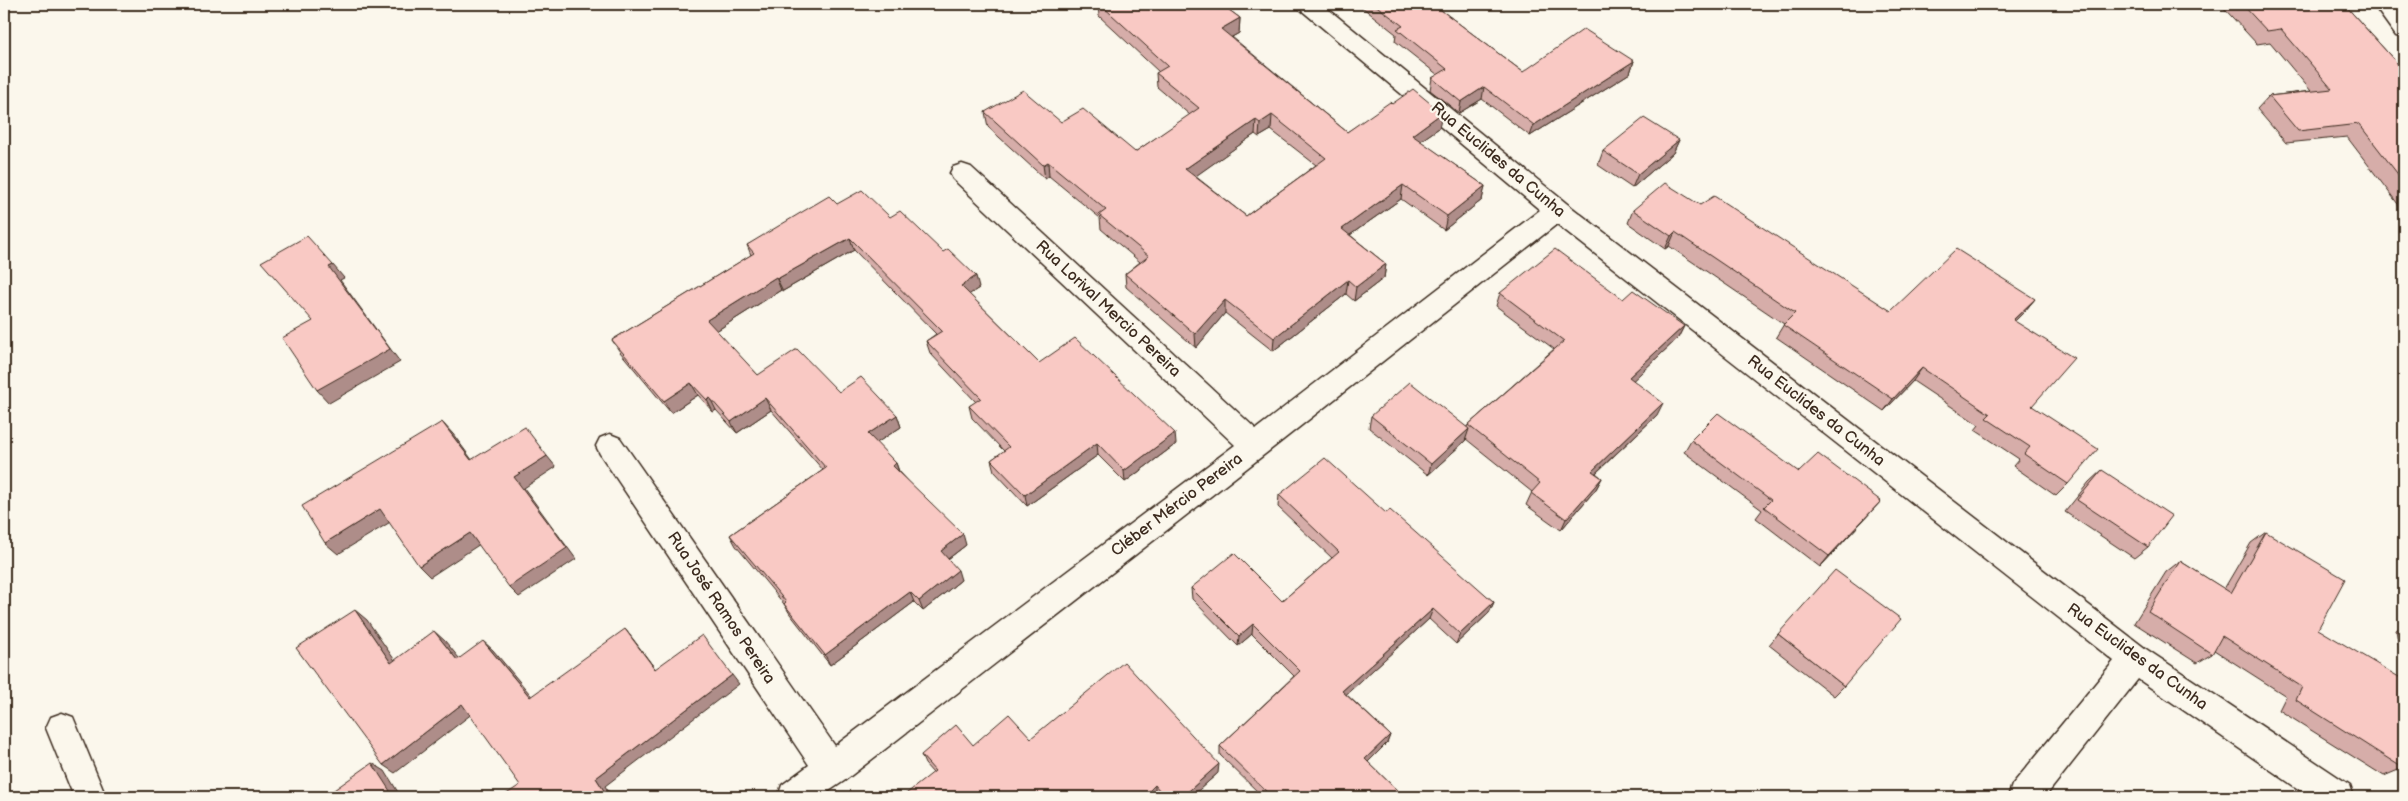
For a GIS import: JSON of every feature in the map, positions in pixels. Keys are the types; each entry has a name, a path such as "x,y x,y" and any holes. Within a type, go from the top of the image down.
{"street":[{"name":"Rua Euclides da Cunha","path":"1308,4 1557,210 2135,659 2338,797"},
{"path":"2384,4 2404,32"},
{"name":"Rua Lorival Mercio Pereira","path":"962,173 1255,446"},
{"name":"Cléber Mércio Pereira","path":"794,797 832,770 1255,446 1557,210"},
{"name":"Rua José Ramos Pereira","path":"610,446 832,770"},
{"path":"2024,797 2135,659"},
{"path":"62,728 90,797"}],"building":[{"path":"1100,4 1221,4 1240,18 1221,29 1347,132 1390,102 1392,104 1413,89 1442,113 1412,135 1485,186 1447,216 1403,185 1342,229 1386,264 1356,287 1348,280 1274,338 1225,300 1195,334 1125,274 1149,256 1099,215 1106,210 1048,162 1043,165 985,112 1023,90 1061,122 1083,109 1135,152 1199,108 1156,73 1168,66","holes":["1272,115 1326,158 1246,216 1185,169 1256,120 1260,123"]},
{"path":"1374,4 1433,4 1523,72 1584,29 1634,61 1534,125 1484,87 1461,102 1432,78 1447,69 1397,29 1403,26"},
{"path":"2242,4 2344,4 2404,71 2404,182 2359,124 2298,131 2269,96 2332,89 2281,29 2267,31"},
{"path":"1644,118 1679,140 1638,174 1603,151"},
{"path":"1665,183 1700,205 1714,196 1891,311 1956,249 2035,299 2013,320 2074,358 2032,406 2098,449 2068,484 2024,454 2030,447 1986,418 1990,414 1922,368 1893,399 1783,325 1795,313 1675,232 1671,236 1633,210"},
{"path":"862,190 890,217 900,211 943,252 948,249 976,276 961,286 1039,363 1075,338 1175,433 1124,471 1097,443 1025,495 991,460 1009,447 969,406 981,398 926,341 942,331 850,238 777,279 776,277 707,320 758,375 797,349 839,392 861,377 897,415 868,434 896,463 893,466 963,534 941,551 958,570 919,601 910,592 825,655 784,604 786,602 730,535 826,468 765,398 731,422 710,398 707,400 691,383 664,401 612,340 754,253 747,245 797,215 829,196 837,204"},
{"path":"307,236 333,265 329,267 390,349 317,390 282,338 313,321 261,262"},
{"path":"1555,249 1623,299 1633,290 1684,326 1629,377 1663,403 1592,471 1602,478 1566,519 1531,493 1540,483 1468,425 1564,341 1500,293"},
{"path":"1410,382 1469,429 1431,464 1371,416"},
{"path":"1718,413 1799,472 1818,454 1881,501 1829,556 1764,507 1771,500 1691,440"},
{"path":"442,422 471,460 525,427 547,456 514,477 567,548 509,587 470,533 419,566 380,509 325,543 302,506"},
{"path":"1325,458 1386,513 1390,510 1494,602 1460,634 1433,609 1342,691 1390,735 1365,759 1404,797 1286,797 1283,794 1279,797 1272,797 1220,746 1300,671 1253,624 1239,636 1191,588 1234,553 1282,601 1339,552 1279,495"},
{"path":"2102,470 2172,516 2148,547 2077,500"},
{"path":"2266,532 2345,579 2318,629 2404,680 2403,768 2296,700 2302,687 2222,636 2212,654 2148,612 2180,561 2231,593"},
{"path":"1835,570 1901,619 1844,686 1778,634"},
{"path":"355,610 391,663 434,631 457,660 483,641 530,697 625,629 655,669 702,635 732,675 596,778 608,797 502,797 520,785 462,704 383,765 296,648"},
{"path":"1124,662 1219,764 1182,797 1165,797 1155,785 1143,797 902,797 935,771 921,755 956,725 973,745 1009,714 1031,738"},
{"path":"372,763 390,791 381,797 324,797"}]}
